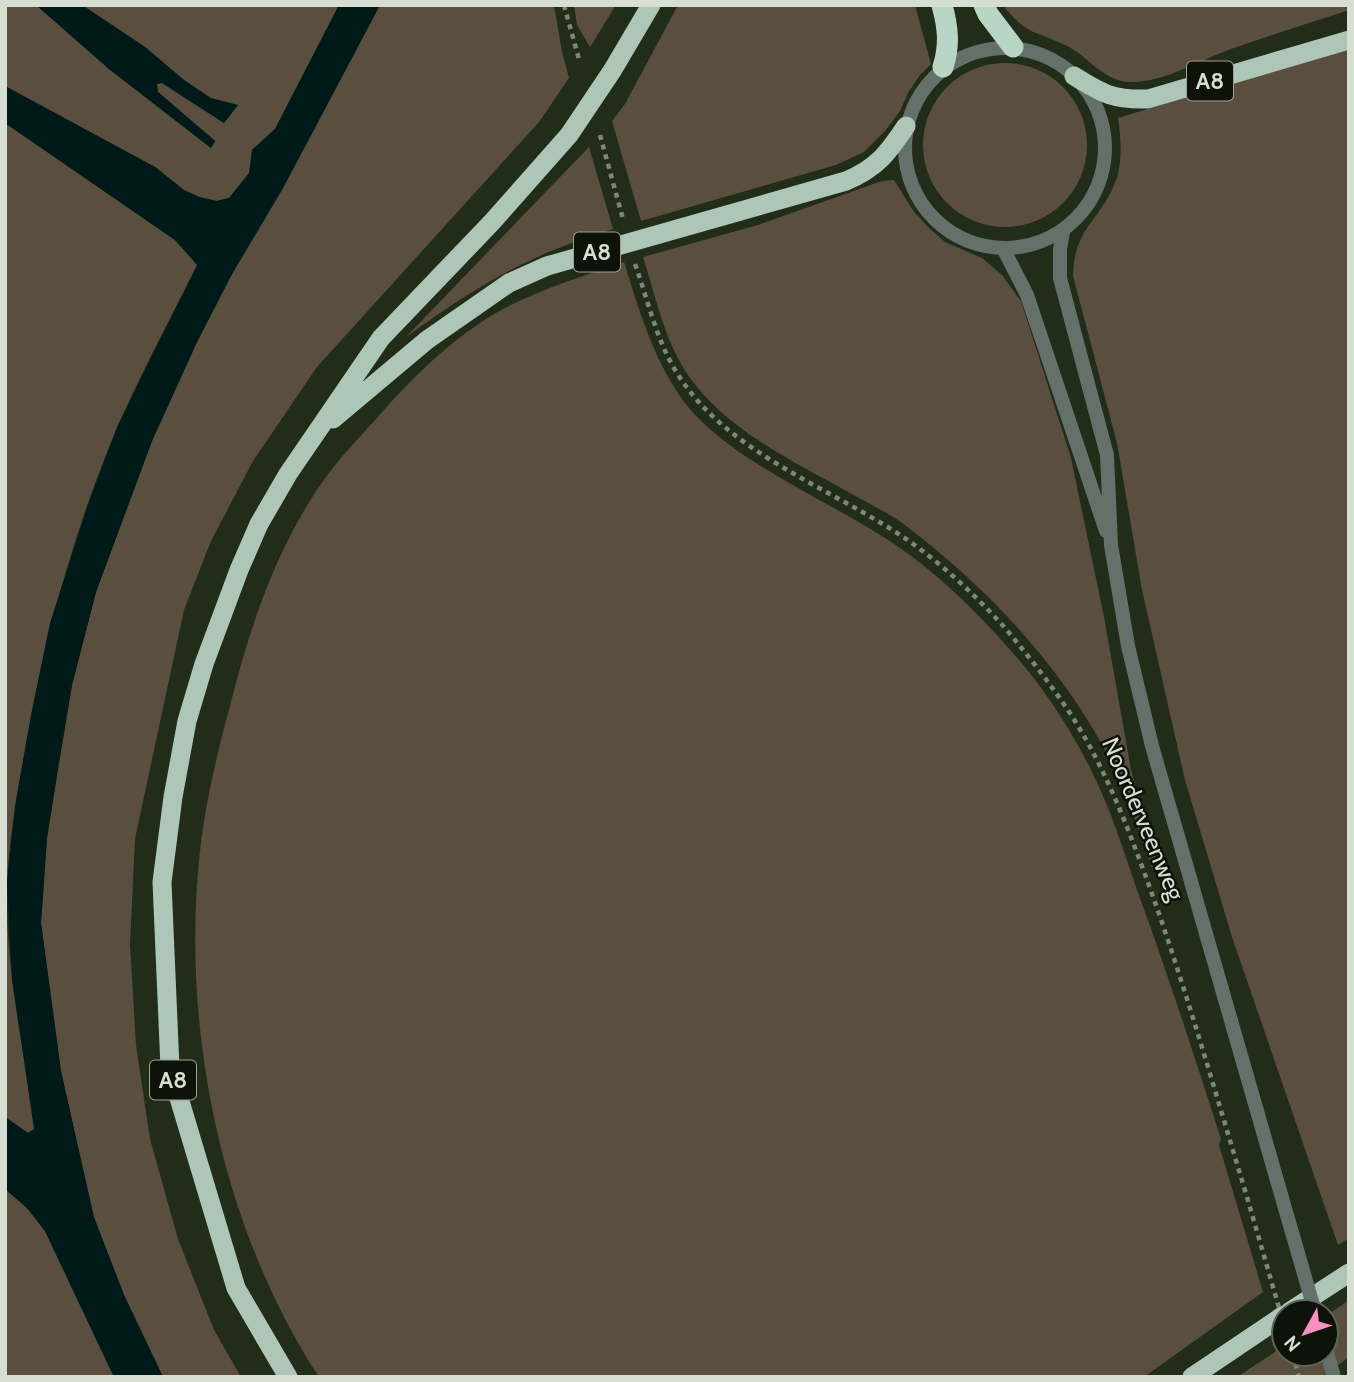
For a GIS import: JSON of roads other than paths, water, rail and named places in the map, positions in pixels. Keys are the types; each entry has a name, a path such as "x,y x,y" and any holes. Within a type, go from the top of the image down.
{"highway":[{"name":"A8","path":"288,1377 236,1288 170,1068 162,883 173,797 187,721 204,664 235,580 260,524 313,435 381,338 493,221 569,135 612,71 651,5"},
{"path":"942,5 948,28 947,54 943,68"},
{"path":"985,5 988,14 1013,47"},
{"name":"A8","path":"1074,76 1103,94 1126,99 1148,99 1349,40"},
{"name":"A8","path":"313,435 427,340 509,283 547,267 846,181 867,172 887,155 906,126"},
{"path":"1311,1298 1349,1273"},
{"path":"1192,1377 1270,1324"}],"street":[{"path":"1013,47 1053,60 1074,76 1090,95 1104,130 1104,163 1095,196 1063,232 1031,247 1004,250 975,246 947,231 925,209 912,184 904,155 906,126 916,98 943,68 982,49 1013,47"},
{"name":"Noorderveenweg","path":"1063,232 1060,278 1107,455 1111,545 1128,646 1152,746 1311,1298"},
{"name":"Noorderveenweg","path":"1004,250 1027,295 1111,545"}],"water":[{"path":"36,5 82,5 145,47 184,80 211,98 238,105 224,123 162,83 157,84 158,92 215,141 211,148 109,69"},
{"path":"339,5 380,5 283,188 232,274 197,342 152,441 96,592 72,685 58,769 47,838 41,923 61,1071 94,1217 124,1295 163,1377 114,1377 45,1231 27,1208 5,1189 5,1117 28,1133 34,1129 12,979 7,883 15,806 50,623 88,505 117,427 197,265 175,240 5,123 5,86 155,167 184,190 217,201 229,198 249,173 252,150 275,129"}]}
